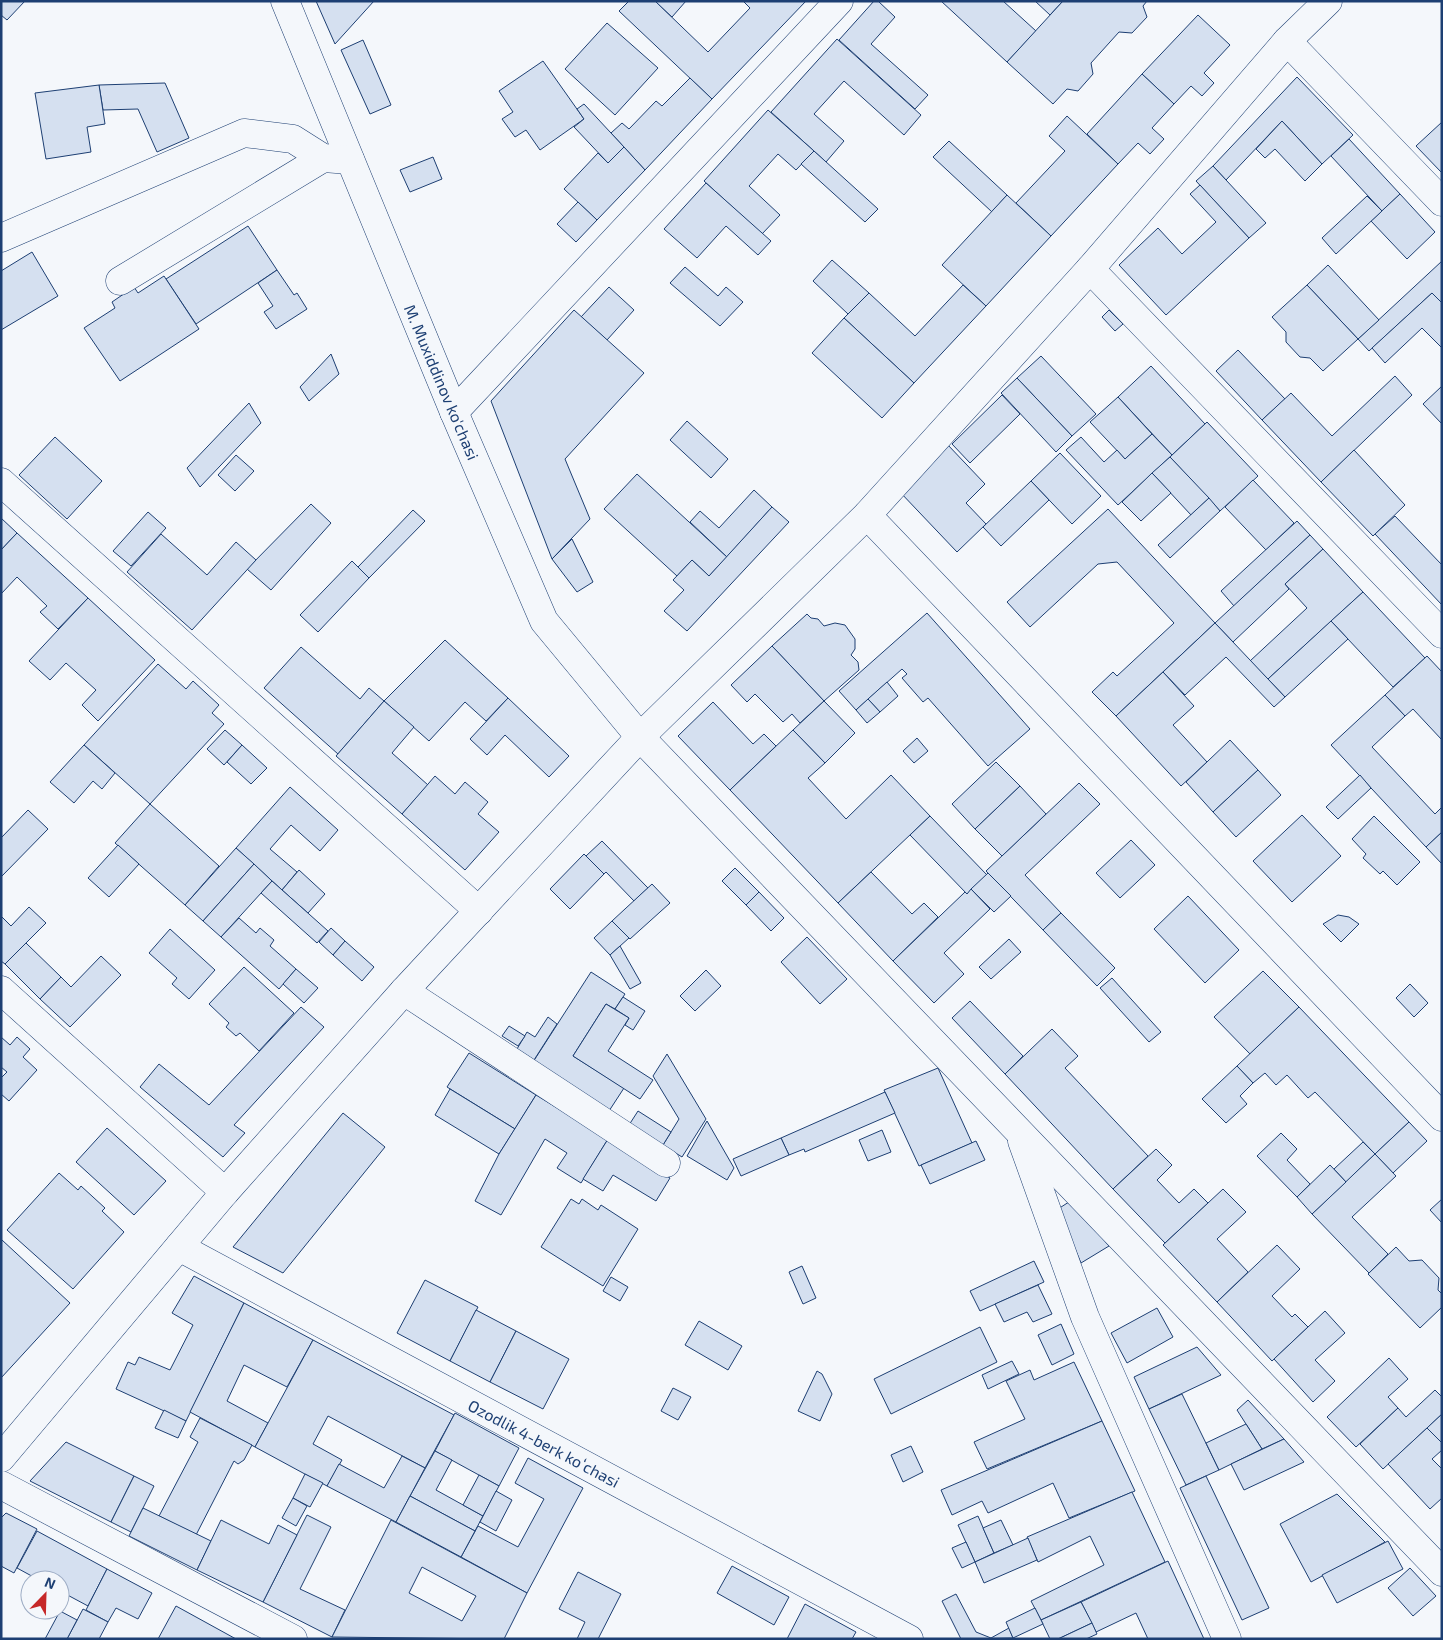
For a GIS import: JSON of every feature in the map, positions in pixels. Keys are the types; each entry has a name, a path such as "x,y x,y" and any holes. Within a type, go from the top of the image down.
{"street":[{"name":"M. Muxiddinov ko'chasi","path":"285,1 454,412 544,621 640,737 1442,1572"},
{"path":"454,412 839,1"},
{"path":"1,1458 225,1192 404,991 640,737 866,515 1090,269 1287,41 1328,1"},
{"path":"1287,41 1442,202"},
{"path":"1,238 244,133 293,139 323,158 350,160"},
{"path":"120,281 323,158"},
{"path":"1090,269 1442,634"},
{"path":"1,482 479,911"},
{"path":"866,515 1442,1117"},
{"path":"1,990 225,1192"},
{"path":"404,991 666,1163"},
{"path":"1019,1132 1085,1317 1227,1639"},
{"name":"Ozodlik 4-berk koʻchasi","path":"179,1247 909,1639"},
{"path":"1,1485 292,1639"}],"building":[{"path":"1,1 25,1 7,20 1,15"},
{"path":"316,1 374,1 335,44"},
{"path":"629,1 655,1 708,52 750,8 743,1 806,1 712,99 619,11"},
{"path":"655,1 686,1 672,17"},
{"path":"874,1 878,1 895,17 871,44 928,95 915,109 839,40"},
{"path":"941,1 1003,1 1036,31 1007,62"},
{"path":"1035,1 1063,1 1050,15"},
{"path":"1063,1 1147,1 1143,6 1147,17 1132,33 1119,32 1091,63 1093,74 1078,91 1067,89 1053,104 1007,62"},
{"path":"1198,15 1230,45 1204,73 1214,83 1202,96 1191,86 1174,104 1142,74"},
{"path":"607,23 658,68 615,115 565,69"},
{"path":"837,39 921,115 904,135 844,81 814,114 844,141 826,162 771,112"},
{"path":"363,40 391,105 370,114 341,50"},
{"path":"543,61 584,119 540,150 526,130 515,137 502,119 513,112 499,91"},
{"path":"1142,74 1174,104 1152,128 1164,139 1150,154 1138,143 1118,164 1087,134"},
{"path":"1297,77 1353,135 1322,164 1282,121 1226,180 1213,166"},
{"path":"690,78 712,99 645,170 611,133 622,123 629,129 656,101 662,106"},
{"path":"165,83 189,138 157,152 138,109 103,110 99,85"},
{"path":"99,85 105,124 87,127 91,152 46,159 35,93"},
{"path":"584,104 624,147 608,163 574,127 584,119 577,109"},
{"path":"768,110 814,151 796,170 778,154 749,186 780,215 762,234 704,181"},
{"path":"1067,116 1118,164 1051,236 1016,203 1065,151 1049,136"},
{"path":"1282,121 1322,164 1305,181 1275,149 1265,158 1256,149"},
{"path":"1442,122 1442,173 1416,146"},
{"path":"1349,139 1400,194 1382,211 1331,156"},
{"path":"949,141 1007,195 992,212 933,157"},
{"path":"624,147 645,170 597,220 564,189 598,153 608,163"},
{"path":"814,151 878,209 865,222 801,164"},
{"path":"433,157 442,179 410,192 400,170"},
{"path":"1213,166 1266,223 1249,238 1196,181"},
{"path":"706,183 771,241 758,255 726,226 697,258 664,229"},
{"path":"1200,185 1249,238 1166,315 1119,265 1158,228 1182,254 1216,222 1190,194"},
{"path":"1400,194 1435,232 1407,259 1371,221"},
{"path":"1007,195 1051,236 986,306 942,265"},
{"path":"1367,196 1382,211 1336,254 1322,238"},
{"path":"578,202 597,220 576,242 557,224"},
{"path":"248,226 277,270 196,324 166,279"},
{"path":"32,252 58,296 1,330 1,271"},
{"path":"832,260 869,293 848,314 813,281"},
{"path":"1442,261 1442,303 1432,293 1369,351 1358,339"},
{"path":"1328,265 1379,320 1358,339 1307,285"},
{"path":"685,267 718,296 726,287 743,302 720,326 670,283"},
{"path":"277,270 294,295 297,293 307,309 276,329 264,312 273,306 258,283"},
{"path":"164,276 199,329 120,381 84,328 115,308 112,302 134,287 138,293"},
{"path":"963,285 986,306 914,383 844,318 869,293 915,336"},
{"path":"1307,285 1358,339 1323,371 1310,358 1300,357 1286,342 1286,332 1272,317"},
{"path":"609,287 634,310 607,340 581,317"},
{"path":"1432,293 1442,303 1442,348 1422,328 1385,363 1372,348"},
{"path":"574,310 644,373 565,459 590,519 552,559 491,401"},
{"path":"1109,310 1123,324 1115,331 1102,317"},
{"path":"844,318 914,383 882,418 812,353"},
{"path":"1238,350 1285,399 1262,420 1216,371"},
{"path":"331,354 339,374 309,401 300,387"},
{"path":"1041,356 1096,414 1072,436 1017,378"},
{"path":"1151,366 1205,424 1172,455 1118,397"},
{"path":"1395,376 1412,395 1321,482 1262,420 1291,393 1332,436"},
{"path":"1017,378 1072,436 1056,452 1001,393"},
{"path":"1442,386 1442,424 1423,404"},
{"path":"1002,395 1020,414 970,463 952,444"},
{"path":"1118,397 1152,434 1125,459 1090,422"},
{"path":"249,403 261,423 200,487 187,468"},
{"path":"687,421 728,459 711,478 670,440"},
{"path":"1207,422 1258,476 1220,511 1170,457"},
{"path":"1152,434 1172,455 1118,505 1066,450 1081,437 1104,462 1117,450 1125,459"},
{"path":"55,437 102,481 67,519 19,475"},
{"path":"947,444 985,484 966,503 986,524 957,552 899,491"},
{"path":"1354,450 1405,505 1373,536 1321,482"},
{"path":"1060,453 1101,496 1072,524 1031,481"},
{"path":"236,455 254,471 235,491 218,475"},
{"path":"1170,457 1209,498 1191,515 1152,473"},
{"path":"1152,473 1171,493 1141,521 1122,502"},
{"path":"637,474 727,557 709,576 692,560 677,576 604,509"},
{"path":"1253,480 1294,523 1266,550 1225,507"},
{"path":"1031,481 1049,500 1001,546 983,527"},
{"path":"754,490 772,507 727,557 690,522 700,511 719,528"},
{"path":"1209,498 1220,511 1170,558 1158,545"},
{"path":"311,504 331,523 271,590 247,569"},
{"path":"772,507 789,522 687,631 664,611 684,590 673,580 692,560 709,576"},
{"path":"1108,509 1215,623 1116,716 1092,692 1113,672 1117,676 1174,623 1117,562 1098,564 1030,627 1007,602"},
{"path":"413,510 425,521 369,578 358,567"},
{"path":"148,512 166,528 131,566 113,551"},
{"path":"1395,516 1442,565 1442,605 1375,534"},
{"path":"1,518 17,533 1,550"},
{"path":"1297,521 1310,535 1234,606 1221,591"},
{"path":"17,533 88,598 58,629 40,612 47,606 17,577 1,594 1,550"},
{"path":"161,534 207,575 236,542 256,560 192,630 127,572"},
{"path":"1310,535 1323,549 1285,584 1289,589 1233,642 1215,623"},
{"path":"572,539 593,582 577,592 552,559"},
{"path":"1323,549 1363,592 1268,679 1250,661 1307,608 1285,584"},
{"path":"352,561 369,578 318,632 300,615"},
{"path":"1363,592 1425,658 1393,687 1331,621"},
{"path":"88,598 155,660 98,721 82,705 96,690 66,663 50,680 29,661"},
{"path":"927,613 1030,729 988,766 928,698 923,702 902,678 907,674 902,669 856,710 839,691"},
{"path":"807,614 811,618 818,619 824,626 835,623 845,625 855,639 855,649 851,655 858,662 859,670 824,701 772,646"},
{"path":"1331,621 1348,639 1285,697 1268,679"},
{"path":"1215,623 1285,697 1274,707 1226,657 1185,695 1163,672"},
{"path":"445,640 508,698 486,721 465,702 429,741 384,701"},
{"path":"772,646 824,701 800,723 792,714 783,722 755,694 747,702 731,685"},
{"path":"301,647 360,699 369,688 384,701 338,754 264,688"},
{"path":"1427,656 1442,672 1442,740 1413,709 1405,716 1385,695"},
{"path":"158,664 186,689 193,681 219,705 212,713 224,724 150,804 84,745"},
{"path":"1163,672 1194,706 1173,725 1207,762 1181,786 1116,716"},
{"path":"887,682 898,696 880,712 868,699"},
{"path":"1385,695 1405,716 1372,747 1435,814 1442,807 1442,832 1426,847 1331,745"},
{"path":"508,698 569,756 549,777 505,735 487,755 470,739"},
{"path":"868,699 880,712 867,723 856,710"},
{"path":"384,701 414,727 392,753 428,785 402,814 336,756"},
{"path":"824,701 855,733 825,763 793,730"},
{"path":"713,702 753,744 764,734 776,746 730,790 678,736"},
{"path":"225,730 242,745 224,765 207,749"},
{"path":"793,730 825,763 808,778 846,819 891,775 930,816 838,903 730,790"},
{"path":"917,738 928,751 914,763 903,751"},
{"path":"1230,740 1258,770 1213,812 1186,782"},
{"path":"84,745 115,773 102,789 93,781 74,803 50,782"},
{"path":"242,745 267,768 251,784 227,762"},
{"path":"996,762 1020,786 975,829 952,804"},
{"path":"1258,770 1281,795 1236,837 1213,812"},
{"path":"1360,775 1371,788 1338,819 1326,807"},
{"path":"435,776 455,794 465,782 488,802 478,814 499,832 465,870 402,814"},
{"path":"1079,783 1100,804 1025,875 1061,913 1043,930 986,871"},
{"path":"1020,786 1046,814 1002,856 975,829"},
{"path":"290,787 338,830 320,851 291,825 270,849 297,872 282,890 236,848"},
{"path":"150,804 219,866 185,905 115,843"},
{"path":"28,810 48,829 1,877 1,838"},
{"path":"1302,815 1341,856 1292,902 1253,861"},
{"path":"930,816 987,875 967,894 910,835"},
{"path":"1374,816 1420,862 1397,885 1383,871 1380,874 1363,858 1366,854 1352,839"},
{"path":"1442,832 1442,864 1426,847"},
{"path":"1131,840 1155,865 1120,898 1096,873"},
{"path":"602,841 648,888 634,901 606,872 604,874 586,856"},
{"path":"118,845 139,864 109,897 88,878"},
{"path":"236,848 254,864 203,921 185,905"},
{"path":"584,854 604,874 570,909 550,889"},
{"path":"254,864 272,881 221,937 203,921"},
{"path":"735,868 759,892 746,905 722,881"},
{"path":"299,870 325,894 308,913 282,890"},
{"path":"871,872 912,914 924,903 938,917 893,961 838,903"},
{"path":"988,873 1011,896 994,912 971,889"},
{"path":"272,881 328,931 317,943 261,893"},
{"path":"652,884 670,903 630,939 612,921"},
{"path":"971,889 990,909 944,953 964,974 934,1003 893,961 965,892 967,894"},
{"path":"759,892 784,918 771,931 746,905"},
{"path":"1188,896 1239,950 1205,983 1154,929"},
{"path":"29,907 46,923 5,964 1,961 1,916 11,926"},
{"path":"1061,913 1115,968 1097,986 1043,930"},
{"path":"1338,915 1349,917 1359,924 1341,942 1323,924"},
{"path":"239,918 256,933 260,928 274,940 270,946 296,969 279,989 221,937"},
{"path":"612,921 629,938 610,955 594,938"},
{"path":"331,928 345,941 333,955 319,942"},
{"path":"170,929 215,970 189,999 172,984 177,978 149,953"},
{"path":"807,937 847,979 820,1004 781,962"},
{"path":"1009,939 1021,952 991,979 979,967"},
{"path":"345,941 374,967 362,981 333,955"},
{"path":"26,943 61,977 40,999 5,964"},
{"path":"620,946 641,983 630,989 610,955"},
{"path":"101,956 121,975 70,1027 40,999 61,977 71,987"},
{"path":"244,967 294,1013 259,1051 240,1033 236,1036 226,1027 229,1023 209,1004"},
{"path":"296,969 318,988 304,1003 283,984"},
{"path":"706,970 721,986 695,1011 680,996"},
{"path":"1263,971 1299,1007 1250,1054 1214,1017"},
{"path":"591,972 625,994 615,1009 606,1004 573,1056 624,1088 609,1111 533,1062"},
{"path":"1112,978 1161,1032 1149,1042 1100,988"},
{"path":"1410,984 1428,1003 1414,1017 1396,998"},
{"path":"623,997 645,1011 633,1030 625,1025 629,1018 615,1009"},
{"path":"970,1001 1023,1056 1005,1074 952,1018"},
{"path":"606,1004 629,1018 608,1051 653,1080 640,1099 573,1056"},
{"path":"301,1007 324,1027 234,1125 245,1133 223,1157 140,1087 159,1064 209,1105"},
{"path":"1299,1007 1409,1122 1375,1154 1315,1092 1308,1098 1287,1075 1276,1085 1265,1073 1253,1083 1237,1066"},
{"path":"548,1017 557,1024 534,1060 517,1049 527,1032 535,1037"},
{"path":"509,1026 525,1036 518,1046 502,1036"},
{"path":"1052,1029 1078,1056 1065,1068 1148,1156 1113,1189 1005,1074"},
{"path":"1,1037 10,1045 17,1037 30,1049 23,1057 37,1070 9,1101 1,1094 1,1078 7,1072 1,1067"},
{"path":"469,1053 536,1095 515,1129 447,1087"},
{"path":"667,1054 706,1119 682,1157 663,1145 679,1119 653,1076"},
{"path":"1237,1066 1253,1083 1240,1096 1247,1104 1226,1123 1202,1099"},
{"path":"938,1068 972,1143 919,1166 884,1090"},
{"path":"450,1089 515,1129 499,1154 435,1115"},
{"path":"885,1092 895,1113 805,1152 804,1149 789,1155 781,1138"},
{"path":"536,1095 608,1139 581,1183 557,1168 567,1153 545,1139 501,1215 475,1201 499,1154"},
{"path":"638,1111 671,1132 663,1145 629,1125"},
{"path":"343,1113 385,1147 283,1273 233,1247"},
{"path":"707,1121 734,1168 727,1180 687,1156"},
{"path":"1409,1122 1427,1141 1393,1173 1375,1154"},
{"path":"107,1128 166,1181 134,1215 76,1162"},
{"path":"882,1130 891,1152 868,1161 859,1140"},
{"path":"1281,1133 1297,1149 1287,1160 1310,1184 1297,1197 1257,1156"},
{"path":"781,1138 789,1155 741,1176 733,1159"},
{"path":"608,1139 670,1178 656,1201 613,1175 603,1191 583,1179"},
{"path":"976,1141 985,1160 930,1184 921,1165"},
{"path":"1363,1142 1375,1154 1346,1182 1334,1169"},
{"path":"1156,1149 1172,1165 1157,1180 1179,1203 1194,1189 1208,1203 1165,1243 1113,1189"},
{"path":"1375,1154 1396,1176 1352,1217 1388,1254 1369,1273 1312,1214"},
{"path":"1330,1165 1346,1182 1312,1214 1297,1197"},
{"path":"59,1173 78,1190 81,1186 105,1208 102,1211 124,1232 73,1289 7,1230"},
{"path":"1223,1189 1246,1212 1217,1239 1248,1272 1217,1302 1163,1245"},
{"path":"571,1199 579,1204 582,1199 598,1210 601,1205 638,1229 603,1286 541,1247"},
{"path":"1442,1199 1442,1223 1430,1210"},
{"path":"1072,1200 1109,1246 1081,1263 1058,1209"},
{"path":"1,1241 70,1303 1,1378"},
{"path":"1277,1245 1300,1269 1272,1296 1292,1317 1295,1314 1308,1327 1272,1361 1217,1302"},
{"path":"1396,1247 1409,1261 1422,1260 1439,1278 1438,1290 1442,1294 1442,1307 1420,1328 1368,1274"},
{"path":"1034,1261 1044,1282 980,1311 970,1291"},
{"path":"802,1266 816,1298 803,1304 789,1272"},
{"path":"194,1276 244,1303 186,1421 116,1389 128,1362 135,1365 139,1357 170,1370 193,1325 172,1313"},
{"path":"611,1277 628,1287 620,1301 603,1291"},
{"path":"425,1280 478,1307 450,1361 397,1333"},
{"path":"1038,1285 1052,1314 1033,1322 1027,1312 1004,1322 995,1304"},
{"path":"244,1303 313,1340 287,1387 244,1365 227,1401 268,1423 255,1447 190,1412"},
{"path":"1157,1308 1173,1337 1127,1363 1111,1333"},
{"path":"476,1310 516,1331 490,1382 450,1361"},
{"path":"1325,1311 1345,1333 1315,1360 1335,1381 1313,1402 1274,1359"},
{"path":"699,1321 742,1346 728,1370 685,1345"},
{"path":"1061,1324 1074,1354 1052,1365 1038,1335"},
{"path":"980,1327 997,1362 891,1414 874,1379"},
{"path":"516,1331 569,1359 543,1409 490,1382"},
{"path":"313,1340 454,1415 425,1468 328,1416 313,1444 342,1460 327,1486 255,1447"},
{"path":"1197,1347 1221,1375 1149,1409 1134,1377"},
{"path":"1389,1358 1408,1379 1388,1397 1398,1408 1356,1447 1327,1417"},
{"path":"1012,1361 1019,1374 988,1389 982,1375"},
{"path":"1074,1362 1102,1421 987,1469 974,1442 1025,1419 1006,1381 1030,1370 1034,1380"},
{"path":"817,1371 822,1374 832,1394 820,1421 798,1411"},
{"path":"673,1388 691,1397 678,1420 661,1411"},
{"path":"1435,1390 1442,1397 1442,1414 1383,1469 1360,1444 1398,1408 1406,1417"},
{"path":"1182,1394 1219,1470 1186,1485 1149,1409"},
{"path":"1248,1400 1284,1439 1262,1449 1237,1410"},
{"path":"164,1410 186,1421 178,1438 155,1428"},
{"path":"455,1413 519,1448 499,1486 435,1451"},
{"path":"1442,1414 1442,1443 1427,1428"},
{"path":"200,1418 252,1445 244,1460 238,1464 234,1461 196,1535 159,1516 198,1442 190,1437"},
{"path":"1102,1421 1135,1491 1069,1518 1053,1483 988,1513 982,1501 952,1515 941,1490"},
{"path":"1246,1424 1262,1449 1219,1470 1206,1443"},
{"path":"1427,1428 1442,1443 1442,1450 1432,1459 1442,1469 1442,1498 1430,1509 1388,1464"},
{"path":"1284,1439 1304,1462 1244,1490 1231,1464"},
{"path":"66,1442 134,1476 111,1522 30,1481"},
{"path":"911,1446 923,1472 903,1482 891,1455"},
{"path":"435,1451 452,1460 436,1490 483,1516 475,1531 410,1496"},
{"path":"402,1456 425,1468 396,1522 327,1486 339,1464 384,1488"},
{"path":"528,1458 583,1488 527,1593 461,1557 478,1526 518,1547 544,1499 515,1483"},
{"path":"305,1474 323,1483 310,1507 293,1498"},
{"path":"479,1475 499,1486 483,1516 463,1505"},
{"path":"134,1476 154,1486 131,1532 111,1522"},
{"path":"1206,1476 1269,1608 1242,1620 1180,1488"},
{"path":"496,1491 512,1500 496,1531 480,1522"},
{"path":"1132,1492 1165,1562 1041,1620 1031,1601 1104,1565 1090,1536 1038,1562 1027,1537"},
{"path":"1337,1494 1385,1542 1311,1582 1280,1524"},
{"path":"410,1496 475,1531 461,1557 396,1522"},
{"path":"293,1498 307,1506 296,1526 282,1518"},
{"path":"143,1508 211,1541 197,1570 129,1536"},
{"path":"6,1513 37,1529 14,1573 1,1566 1,1518"},
{"path":"307,1515 331,1527 300,1589 345,1610 332,1637 263,1602"},
{"path":"978,1516 994,1553 975,1562 958,1525"},
{"path":"221,1520 269,1544 278,1525 297,1535 263,1602 197,1570"},
{"path":"391,1520 527,1593 504,1639 332,1637","holes":["422,1567 476,1596 462,1621 409,1593"]},
{"path":"1001,1520 1013,1545 994,1553 983,1528"},
{"path":"37,1531 107,1569 88,1606 70,1596 70,1570 21,1570 17,1568"},
{"path":"1028,1538 1037,1560 984,1583 975,1562"},
{"path":"1388,1541 1403,1569 1337,1603 1322,1575"},
{"path":"966,1542 975,1562 962,1568 952,1548"},
{"path":"1168,1561 1204,1639 1148,1639 1136,1613 1096,1632 1081,1602"},
{"path":"732,1566 789,1597 774,1625 717,1593"},
{"path":"1410,1568 1436,1596 1413,1616 1388,1588"},
{"path":"107,1569 152,1593 138,1619 116,1608 108,1622 86,1610"},
{"path":"578,1572 621,1594 598,1639 577,1639 585,1622 559,1609"},
{"path":"956,1594 976,1632 991,1638 1009,1628 1013,1638 961,1639 942,1601"},
{"path":"1081,1602 1092,1623 1058,1639 1050,1639 1041,1620"},
{"path":"805,1604 856,1632 852,1639 787,1639"},
{"path":"176,1606 236,1639 158,1639"},
{"path":"1035,1608 1043,1624 1013,1638 1006,1622"},
{"path":"83,1609 108,1622 99,1639 67,1639"},
{"path":"70,1616 77,1620 67,1639 45,1639 55,1620 70,1620"},
{"path":"1092,1623 1097,1634 1086,1639 1058,1639"}]}
